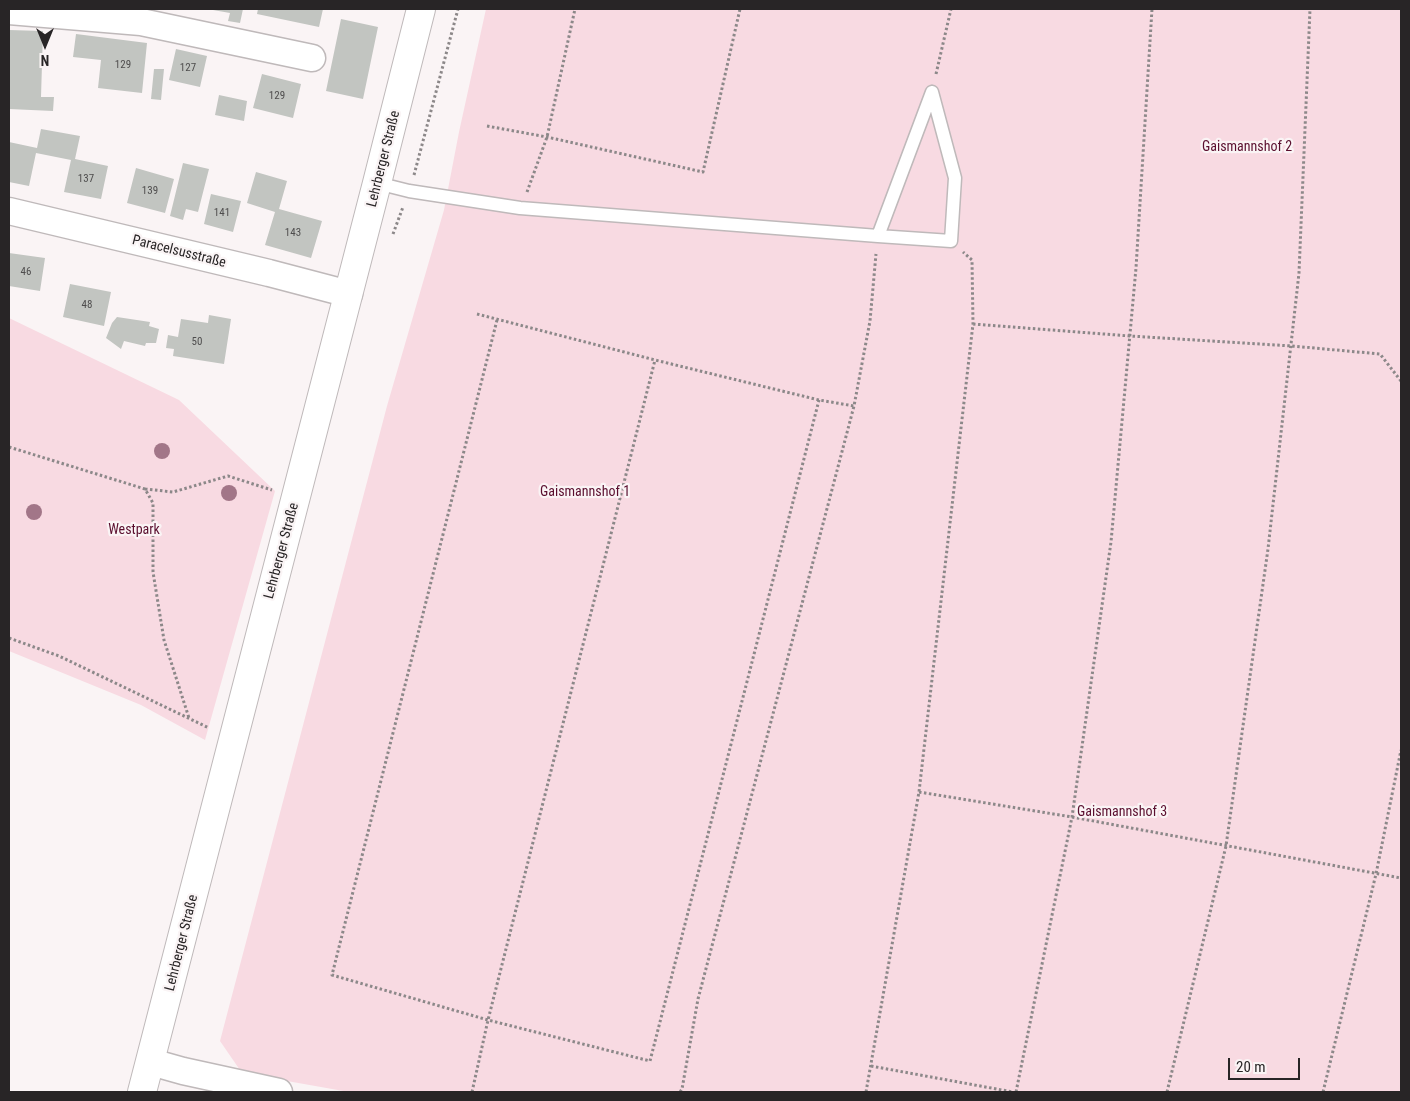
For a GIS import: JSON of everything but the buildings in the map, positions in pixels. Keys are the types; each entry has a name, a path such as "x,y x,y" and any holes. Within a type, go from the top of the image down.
{"street":[{"name":"Lehrberger Straße","path":"142,1092 378,184 421,9"},
{"path":"9,11 141,22 312,58"},
{"name":"Paracelsusstraße","path":"9,211 349,294"},
{"path":"151,1062 279,1092"}],"lane":[{"path":"378,184 409,191 520,208 951,241 955,178 932,92"},
{"path":"878,236 932,92"}],"path":[{"path":"409,191 458,9"},
{"path":"520,208 547,137 575,9"},
{"path":"487,126 547,137 703,172 740,9"},
{"path":"932,92 950,9"},
{"path":"871,1066 1015,1092 1072,817 1111,542 1136,268 1152,9"},
{"path":"1167,1092 1226,846 1268,548 1299,273 1310,9"},
{"path":"680,1092 698,999 854,406 870,321 878,236"},
{"path":"866,1092 919,792 973,324 972,260 951,241"},
{"path":"477,314 655,360 819,400 854,406"},
{"path":"497,320 332,975 488,1020 650,1060 819,400"},
{"path":"973,324 1292,346 1380,354 1401,381"},
{"path":"472,1092 488,1020 655,360"},
{"path":"9,447 145,489 173,492 228,476 296,497"},
{"path":"145,489 153,504 153,572 164,640 189,718"},
{"path":"9,638 59,656 233,740"},
{"path":"1323,1092 1376,874 1401,750"},
{"path":"919,792 1072,817 1401,878"}],"green space":[{"path":"486,9 1401,9 1401,1092 349,1092 242,1073 220,1041 387,406 444,210"},
{"name":"Westpark","path":"9,318 179,400 275,491 205,740 141,705 9,651"}],"park label":[{"name":"Gaismannshof 2","path":"1247,147"},
{"name":"Gaismannshof 1","path":"585,492"},
{"name":"Gaismannshof 3","path":"1122,812"}]}
